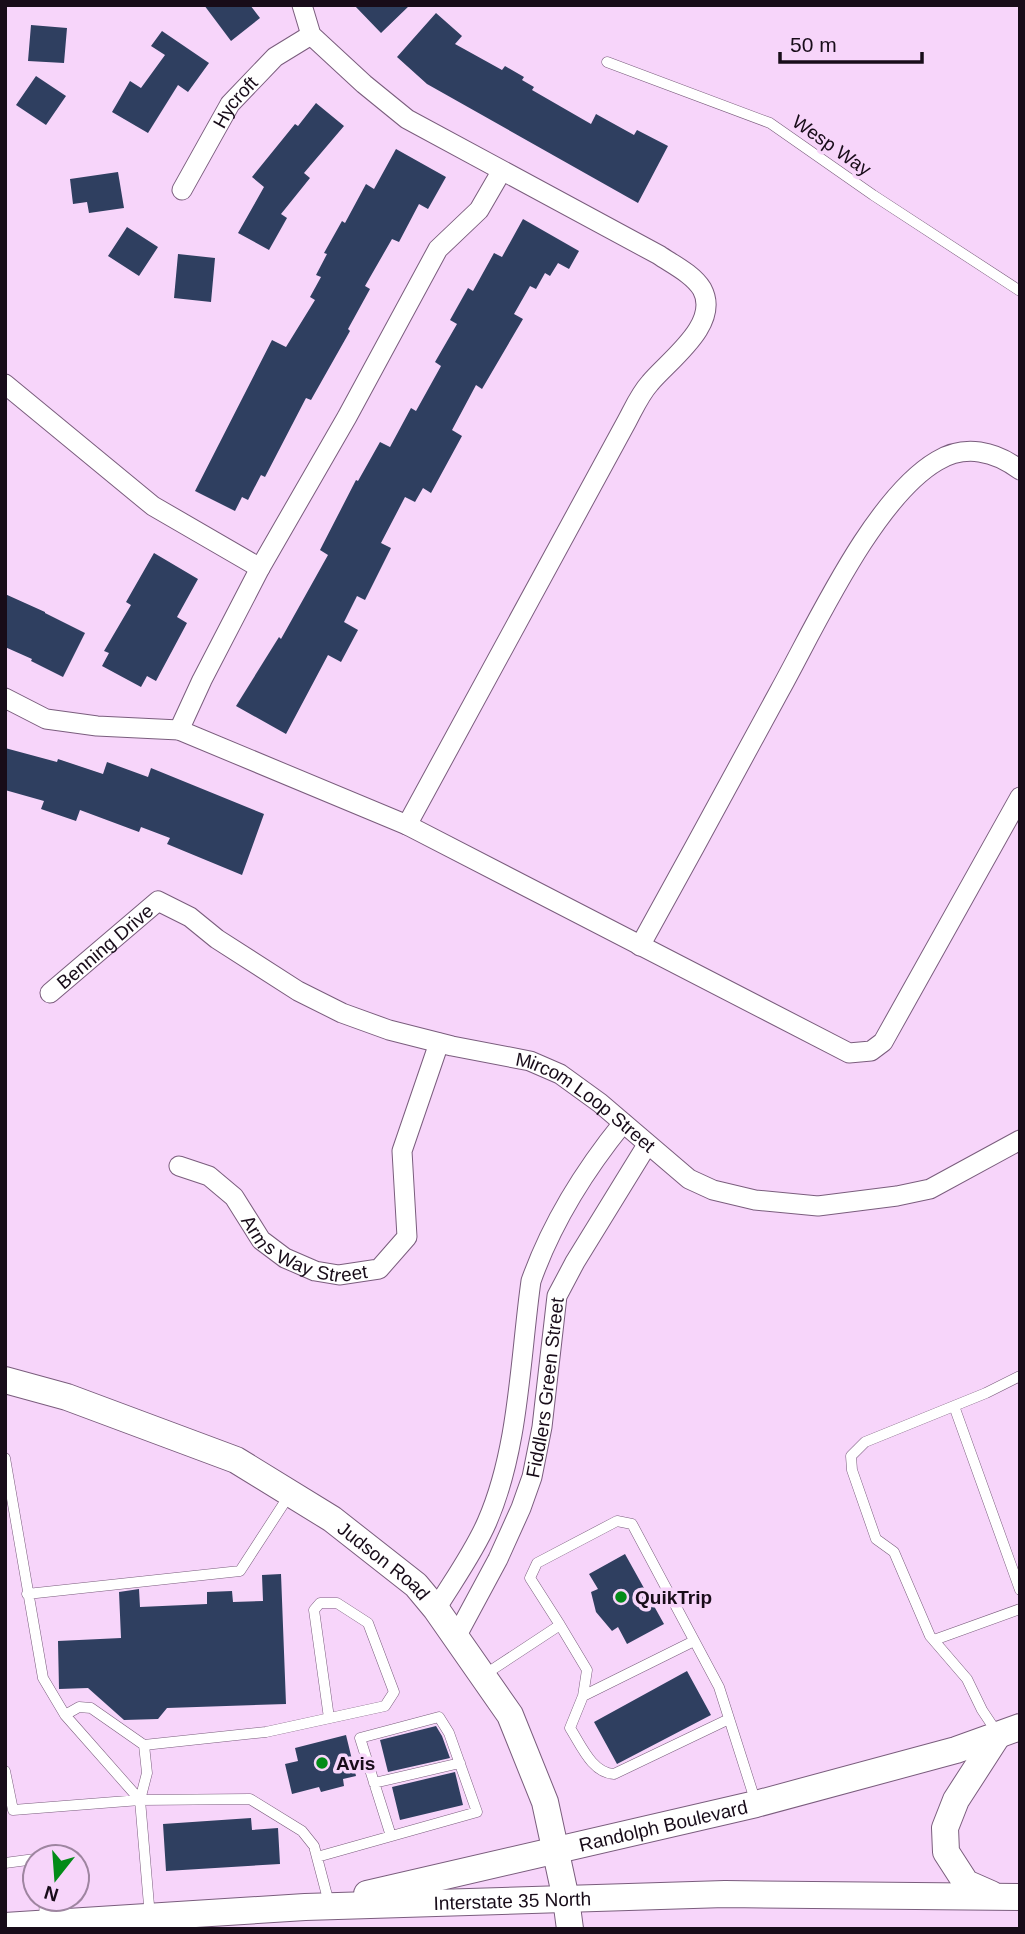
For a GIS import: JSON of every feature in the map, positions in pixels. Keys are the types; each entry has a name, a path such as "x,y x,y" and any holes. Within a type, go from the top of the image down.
{"main road":[{"name":"Judson Road","path":"5,1380 67,1397 236,1460 332,1518 416,1585 436,1609 510,1715 545,1802 557,1851 570,1929"},
{"name":"Randolph Boulevard","path":"317,1905 756,1804 956,1750 1009,1731"},
{"path":"1008,1897 966,1883 946,1852 944,1828 956,1800 1009,1731"},
{"name":"Interstate 35 North","path":"80,1913 150,1917 317,1905 726,1894 1008,1897"},
{"name":"Interstate 35 North","path":"5,1926 40,1913"}],"street":[{"path":"302,5 311,35 407,119 659,255 688,274 701,288 706,302 696,336 647,386 407,825"},
{"name":"Hycroft","path":"182,190 230,104 275,57 311,35"},
{"path":"179,730 260,568 347,417 438,250 480,210 501,172"},
{"path":"5,384 153,506 260,568"},
{"path":"640,946 843,576 886,507 917,475 938,460 963,451 991,453 1020,470"},
{"path":"5,698 46,719 97,726 179,730 407,825 849,1053 871,1051 883,1042 1020,797"},
{"name":"Benning Drive","path":"50,993 158,901"},
{"name":"Mircom Loop Street","path":"158,901 190,917 217,939 298,991 342,1013 439,1043 530,1060 561,1074 689,1179 713,1190 755,1200 818,1206 930,1189 1020,1140"},
{"name":"Arms Way Street","path":"179,1166 209,1176 234,1197 261,1240 285,1258 315,1270 339,1275 380,1269 407,1237 402,1151 439,1043"},
{"name":"Fiddlers Green Street","path":"436,1609 486,1523 500,1488 511,1437 531,1281 539,1258 555,1222 582,1178 623,1123"},
{"name":"Fiddlers Green Street","path":"456,1637 498,1559 532,1477 542,1427 558,1296 575,1262 647,1145"}],"lane":[{"name":"Wesp Way","path":"607,62 770,123 873,195 1020,291"},
{"path":"1009,1731 982,1710 967,1679 934,1640 894,1552 876,1539 852,1471 851,1456 864,1442 1020,1377"},
{"path":"954,1406 1020,1590"},
{"path":"5,1458 43,1678 65,1715 140,1800"},
{"path":"27,1594 240,1571 291,1493"},
{"path":"729,1719 614,1774 604,1774 596,1768 570,1728 583,1696 587,1670 530,1578 537,1563 617,1521 632,1524 719,1687 756,1804"},
{"path":"65,1715 79,1707 91,1707 144,1745 266,1732 385,1706 394,1692 368,1623 337,1603 320,1604 313,1611 329,1718"},
{"path":"934,1640 1020,1609"},
{"path":"483,1675 560,1625"},
{"path":"583,1696 694,1641"},
{"path":"317,1857 477,1812 449,1732 439,1717 360,1738 391,1836"},
{"path":"144,1745 148,1773 140,1800 150,1917"},
{"path":"374,1783 460,1763"},
{"path":"5,1771 9,1811 140,1800 250,1799 302,1831 314,1846 317,1857 317,1905"}],"building":[{"path":"204,5 250,5 260,18 231,41"},
{"path":"354,5 410,5 381,33"},
{"path":"436,13 462,36 455,44 502,70 505,66 524,77 522,80 534,87 532,90 591,124 596,114 634,135 637,130 668,146 638,203 427,84 397,57"},
{"path":"31,25 67,28 64,63 28,61"},
{"path":"162,31 209,63 188,92 178,85 148,133 112,112 130,81 141,88 165,55 151,46"},
{"path":"36,76 66,96 46,125 16,105"},
{"path":"316,103 344,126 304,173 310,178 281,214 287,218 269,250 238,233 264,187 252,177 295,124 298,126"},
{"path":"396,149 446,177 428,209 419,204 399,242 392,239 365,286 370,289 348,329 350,331 311,400 306,398 265,477 261,475 248,500 242,497 235,511 195,491 272,340 286,347 315,300 310,297 321,277 316,275 327,254 324,253 342,221 345,223 366,184 374,189"},
{"path":"118,172 124,208 89,213 87,202 73,204 70,179"},
{"path":"523,219 579,251 569,269 558,263 550,276 545,273 536,289 530,286 514,314 523,319 482,389 476,385 452,430 462,436 431,493 423,488 415,502 405,497 381,543 391,548 365,600 357,596 344,622 358,630 341,662 328,655 286,734 236,706 279,637 281,639 328,555 320,550 356,480 358,481 380,442 390,447 411,408 416,411 441,366 435,362 457,324 450,320 468,288 473,291 494,253 502,257"},
{"path":"127,227 158,247 139,276 108,256"},
{"path":"178,254 215,258 211,302 174,298"},
{"path":"154,553 198,579 177,617 187,623 156,681 147,676 141,687 102,666 109,653 104,651 131,605 126,602"},
{"path":"5,594 85,633 63,677 5,647"},
{"path":"5,748 57,762 58,759 103,774 107,762 148,777 151,768 264,814 242,875 167,844 170,838 141,827 139,832 80,810 76,821 41,809 44,801 5,790"},
{"name":"QuikTrip","path":"625,1554 664,1624 627,1644 618,1627 612,1631 596,1612 591,1592 598,1589 589,1574"},
{"path":"281,1574 286,1704 167,1708 158,1719 124,1720 88,1688 59,1689 58,1641 121,1638 119,1592 139,1589 140,1607 207,1604 207,1592 232,1591 233,1602 263,1601 262,1575"},
{"path":"687,1671 711,1715 617,1764 594,1722"},
{"path":"436,1726 450,1758 388,1772 380,1740"},
{"name":"Avis","path":"346,1735 356,1776 343,1779 344,1786 321,1792 319,1787 292,1794 285,1764 298,1761 295,1748"},
{"path":"455,1772 463,1805 400,1820 392,1787"},
{"path":"251,1818 252,1830 278,1828 280,1864 166,1871 163,1824"}],"place":[{"name":"QuikTrip","path":"621,1597"},
{"name":"Avis","path":"322,1763"}]}
